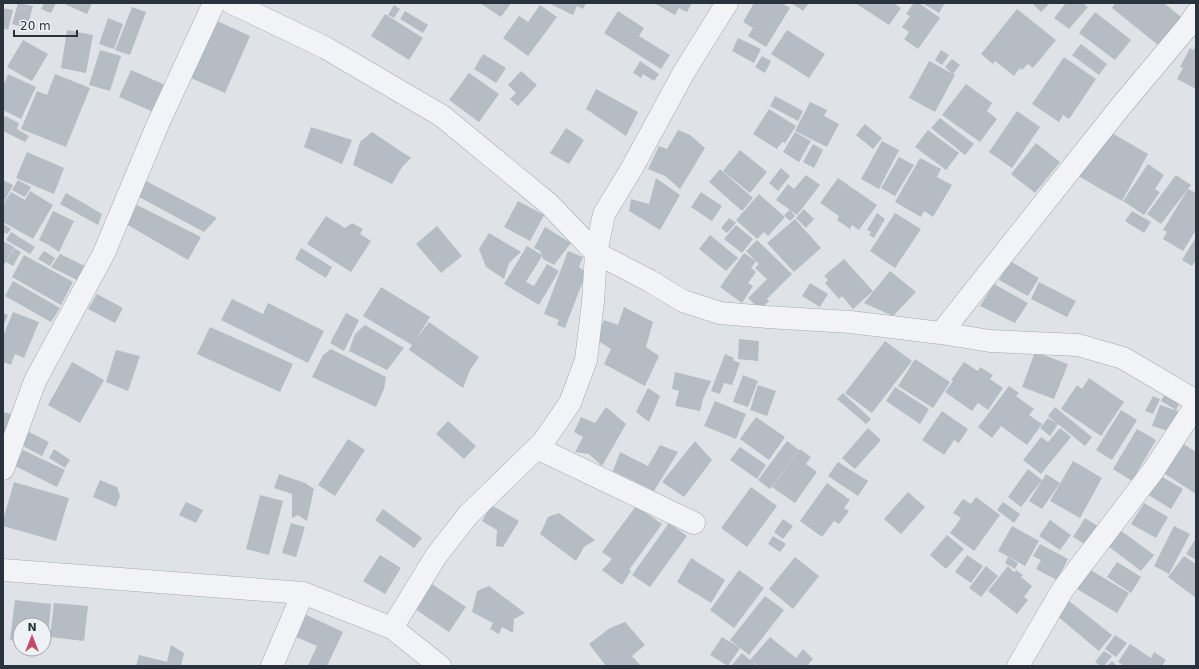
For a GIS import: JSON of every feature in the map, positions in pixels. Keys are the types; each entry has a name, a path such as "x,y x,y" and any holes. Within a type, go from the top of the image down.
{"street":[{"path":"3,469 35,381 104,253 158,124 214,3"},
{"path":"232,3 326,48 442,116 549,204 596,253 650,281 683,301 720,313 767,318 850,322 941,332 990,341 1078,345 1123,358 1196,401"},
{"path":"392,628 436,556 468,515 543,442 570,403 586,360 593,302 596,253 604,214 632,168 684,72 727,3"},
{"path":"941,332 1122,106 1193,24"},
{"path":"1018,666 1063,589 1153,470 1188,434 1196,405"},
{"path":"537,448 694,523"},
{"path":"3,570 303,593 392,628 440,666"},
{"path":"272,666 303,593"}],"building":[{"path":"18,3 33,6 27,28 12,24"},
{"path":"44,3 56,3 51,13 41,9"},
{"path":"62,3 92,3 87,14"},
{"path":"480,3 511,3 501,17"},
{"path":"548,3 586,3 583,9 577,6 573,15"},
{"path":"654,3 692,3 687,12 679,8 675,15"},
{"path":"754,3 782,3 790,8 766,47 748,36 753,28 743,22"},
{"path":"791,3 809,3 803,11"},
{"path":"855,3 894,3 901,8 889,25"},
{"path":"914,3 919,3 940,18 918,49 904,39 909,32 902,27 910,16 906,14"},
{"path":"922,3 945,3 939,13"},
{"path":"1032,3 1050,3 1041,12"},
{"path":"1066,3 1083,3 1088,7 1069,29 1054,18"},
{"path":"1115,3 1164,3 1181,17 1158,45 1112,8"},
{"path":"394,5 400,9 394,18 388,15"},
{"path":"540,5 557,17 528,56 503,38 519,16 528,22"},
{"path":"132,7 146,12 130,55 115,50"},
{"path":"3,8 13,10 8,30 3,28"},
{"path":"1017,9 1056,40 1033,68 1028,64 1022,70 1020,68 1014,76 995,61 993,64 981,54"},
{"path":"405,11 428,25 423,33 400,19"},
{"path":"618,11 644,28 639,36 670,55 661,69 604,33"},
{"path":"1095,12 1131,40 1115,60 1079,33"},
{"path":"385,14 423,38 409,60 371,36"},
{"path":"108,18 123,24 114,49 99,44"},
{"path":"217,21 250,36 225,93 191,78"},
{"path":"67,30 93,35 86,73 61,68"},
{"path":"787,30 825,54 809,78 771,54"},
{"path":"738,38 761,49 754,63 732,51"},
{"path":"23,40 48,54 32,81 7,67"},
{"path":"1081,44 1107,64 1099,75 1072,55"},
{"path":"1196,45 1196,89 1177,79 1183,68 1180,67 1190,48 1193,50"},
{"path":"100,50 121,56 110,91 89,85"},
{"path":"941,50 949,55 942,65 935,60"},
{"path":"483,54 506,68 496,83 474,69"},
{"path":"762,56 771,61 765,73 755,67"},
{"path":"1064,57 1096,79 1069,119 1063,115 1059,122 1032,104"},
{"path":"952,59 960,65 953,74 945,67"},
{"path":"640,61 659,74 654,81 643,74 641,78 633,73"},
{"path":"929,61 955,75 935,112 909,98"},
{"path":"131,70 170,87 158,114 119,97"},
{"path":"521,71 537,85 518,106 510,99 516,93 508,85"},
{"path":"469,73 499,94 479,122 449,100"},
{"path":"8,74 36,87 21,119 3,110 3,86"},
{"path":"55,74 90,88 66,147 21,129 37,91 47,95"},
{"path":"966,84 992,103 987,111 997,119 980,142 942,115"},
{"path":"596,89 638,112 626,136 586,109"},
{"path":"775,96 803,111 798,121 770,106"},
{"path":"810,102 827,110 824,116 839,124 827,147 795,131"},
{"path":"769,109 796,126 785,143 782,142 777,149 753,134"},
{"path":"1017,111 1040,127 1012,168 989,152"},
{"path":"5,116 19,123 17,129 29,136 25,142 3,131 3,120"},
{"path":"940,118 974,144 965,155 931,128"},
{"path":"865,124 882,138 873,149 856,135"},
{"path":"311,127 352,140 342,164 304,147"},
{"path":"566,128 584,140 569,164 550,153"},
{"path":"1105,129 1148,154 1122,201 1078,176"},
{"path":"678,130 690,135 705,148 680,189 665,176 648,169 659,146 667,149"},
{"path":"928,130 959,153 946,170 915,147"},
{"path":"372,132 411,158 402,167 392,184 353,165 360,142"},
{"path":"795,132 811,141 799,162 783,152"},
{"path":"882,141 899,150 879,189 861,179"},
{"path":"1036,143 1060,162 1035,193 1011,174"},
{"path":"813,144 823,150 814,168 803,162"},
{"path":"740,150 767,172 750,193 723,171"},
{"path":"27,152 64,168 54,194 16,178"},
{"path":"899,157 914,165 895,196 881,188"},
{"path":"920,158 941,169 937,177 952,185 933,217 924,211 921,217 895,202"},
{"path":"1148,164 1164,175 1155,189 1160,192 1144,215 1123,201"},
{"path":"781,168 790,176 778,191 769,183"},
{"path":"720,169 753,198 742,211 709,182"},
{"path":"806,175 820,185 797,215 776,200 788,184 794,189"},
{"path":"1176,175 1191,185 1161,224 1147,214"},
{"path":"656,178 680,195 660,230 629,211 631,199 649,204"},
{"path":"838,178 877,205 859,230 852,225 850,229 837,220 839,216 820,203"},
{"path":"3,180 13,185 3,204"},
{"path":"18,180 31,187 25,197 12,190"},
{"path":"146,181 217,218 204,232 139,197"},
{"path":"1188,189 1196,193 1196,230 1183,251 1163,239 1167,232 1163,230"},
{"path":"30,191 53,205 33,239 3,222 3,205 11,192 25,200"},
{"path":"701,192 722,206 712,221 691,207"},
{"path":"66,193 102,214 98,225 60,204"},
{"path":"759,194 785,217 768,236 764,232 757,239 736,220"},
{"path":"518,201 544,215 530,241 504,227"},
{"path":"137,205 201,237 188,260 126,224"},
{"path":"804,209 814,219 806,228 796,218"},
{"path":"790,210 795,216 790,221 784,215"},
{"path":"53,211 74,221 59,252 39,240"},
{"path":"1132,211 1151,222 1144,233 1125,221"},
{"path":"877,213 885,219 874,238 869,235 871,232 867,230"},
{"path":"895,213 921,229 895,268 870,251"},
{"path":"326,216 345,228 352,223 363,229 360,234 371,241 351,272 307,244"},
{"path":"729,218 736,223 727,233 721,228"},
{"path":"795,219 821,248 794,272 767,243"},
{"path":"3,224 11,229 7,234 3,232"},
{"path":"736,225 753,239 742,253 724,239"},
{"path":"437,226 462,256 441,273 416,244"},
{"path":"545,227 571,243 554,265 543,259 542,256 526,282 534,286 547,264 559,271 539,305 504,284 527,246 542,255 540,251 534,248"},
{"path":"11,232 35,247 30,254 6,240"},
{"path":"489,233 521,252 509,263 504,279 486,267 479,249"},
{"path":"710,235 738,258 726,271 699,249"},
{"path":"1196,237 1196,260 1192,266 1182,260"},
{"path":"757,240 792,274 767,299 769,301 760,310 748,298 767,279 755,268 759,264 746,251"},
{"path":"3,241 14,247 3,267"},
{"path":"14,248 21,252 13,266 6,262"},
{"path":"301,248 332,267 326,278 295,259"},
{"path":"44,251 55,258 50,266 38,259"},
{"path":"568,251 583,257 579,267 586,273 565,328 557,325 559,320 544,314"},
{"path":"744,253 756,261 751,268 756,272 748,283 753,286 742,303 720,287"},
{"path":"60,254 89,268 79,281 51,267"},
{"path":"24,255 73,282 61,305 12,277"},
{"path":"844,259 873,291 853,309 842,296 839,299 825,283 828,280 824,276"},
{"path":"1010,261 1039,278 1028,296 999,280"},
{"path":"890,271 916,292 893,316 864,303"},
{"path":"13,281 60,308 51,322 5,296"},
{"path":"1039,282 1076,301 1067,317 1031,299"},
{"path":"810,283 828,294 820,307 802,296"},
{"path":"994,284 1028,303 1015,323 980,306"},
{"path":"381,287 430,317 416,339 429,322 479,357 470,370 463,388 409,350 412,345 363,316"},
{"path":"97,294 123,308 115,323 88,309"},
{"path":"232,299 263,314 268,303 324,331 308,363 221,320"},
{"path":"624,307 653,322 646,347 659,356 645,386 604,364 611,349 595,339 604,320 618,325"},
{"path":"13,312 39,322 24,358 15,354 11,365 3,362 3,336"},
{"path":"3,313 8,315 3,326"},
{"path":"346,313 359,320 344,351 330,343"},
{"path":"365,325 404,348 387,370 349,351 355,334"},
{"path":"210,327 293,364 280,392 197,354"},
{"path":"739,339 759,341 758,361 738,359"},
{"path":"885,341 912,361 872,413 845,393"},
{"path":"331,349 386,377 384,389 376,407 312,377 323,355"},
{"path":"116,350 140,356 128,391 106,382"},
{"path":"1035,352 1068,364 1054,399 1022,387"},
{"path":"725,354 734,358 733,360 740,363 732,385 724,383 720,394 711,391"},
{"path":"915,359 950,382 933,408 898,386"},
{"path":"72,362 104,380 80,423 48,405"},
{"path":"964,362 978,371 980,367 993,375 990,379 1003,388 988,410 978,403 972,411 945,392 953,381 951,380"},
{"path":"675,372 711,381 703,399 700,411 675,406 679,391 672,389"},
{"path":"743,375 758,381 748,407 733,402"},
{"path":"1089,378 1124,402 1101,436 1061,409 1077,385 1082,389"},
{"path":"758,385 776,391 767,416 750,410"},
{"path":"1009,386 1019,393 1016,396 1034,409 1029,415 1042,424 1027,445 1001,426 992,438 978,427"},
{"path":"895,387 929,409 920,424 886,401"},
{"path":"648,388 660,396 649,422 636,412"},
{"path":"1167,390 1182,399 1176,410 1161,401"},
{"path":"843,393 871,419 866,424 837,399"},
{"path":"1153,396 1160,399 1153,414 1145,411"},
{"path":"715,401 746,414 736,439 704,426"},
{"path":"1160,405 1178,411 1171,432 1152,426"},
{"path":"606,407 626,424 602,466 589,454 575,452 583,437 574,432 581,417 595,423"},
{"path":"1055,407 1092,437 1085,446 1048,416"},
{"path":"1121,410 1137,420 1112,460 1096,450"},
{"path":"942,411 968,429 959,443 954,440 944,455 922,440"},
{"path":"3,412 11,414 3,438"},
{"path":"756,417 785,437 769,460 740,439"},
{"path":"1048,418 1058,424 1050,436 1040,428"},
{"path":"448,421 476,446 464,459 436,434"},
{"path":"868,428 881,440 855,469 842,458"},
{"path":"1060,428 1071,437 1041,474 1023,460 1041,437 1048,442"},
{"path":"1137,429 1156,440 1132,481 1113,469"},
{"path":"29,432 49,442 42,456 21,445"},
{"path":"348,439 365,450 335,496 318,485"},
{"path":"695,441 712,460 684,497 662,482"},
{"path":"787,441 799,450 770,489 758,480"},
{"path":"1182,443 1196,452 1196,494 1162,472"},
{"path":"660,445 678,452 654,491 613,471 620,452 648,466"},
{"path":"740,447 766,465 757,479 730,460"},
{"path":"54,449 70,460 65,468 49,458"},
{"path":"800,449 811,457 806,464 817,472 795,503 772,487"},
{"path":"23,450 65,470 57,487 15,466"},
{"path":"1073,461 1102,478 1080,518 1050,501"},
{"path":"838,462 868,481 858,496 828,476"},
{"path":"1028,469 1042,480 1021,507 1008,497"},
{"path":"279,474 305,483 314,489 307,521 298,515 292,518 292,494 274,488"},
{"path":"1046,474 1060,483 1042,509 1029,501"},
{"path":"1159,475 1183,489 1171,509 1147,494"},
{"path":"100,480 117,487 120,496 116,507 93,497"},
{"path":"14,482 69,498 56,541 3,526 3,520"},
{"path":"827,483 850,500 844,508 849,511 839,524 834,521 822,537 800,521"},
{"path":"751,487 777,506 747,547 721,528"},
{"path":"908,492 925,507 901,534 884,519"},
{"path":"260,495 283,501 269,555 246,549"},
{"path":"976,497 1000,515 974,551 950,533 961,518 953,513 963,499 971,504"},
{"path":"186,502 203,510 196,523 179,515"},
{"path":"1003,502 1020,514 1014,523 997,510"},
{"path":"1144,503 1168,517 1156,538 1131,524"},
{"path":"491,505 519,521 503,547 496,546 497,530 482,521"},
{"path":"636,506 662,524 629,570 631,571 622,585 602,570 612,559 602,552"},
{"path":"383,509 422,538 414,548 375,520"},
{"path":"559,513 595,540 584,547 576,561 540,534 548,517"},
{"path":"1085,518 1098,526 1086,545 1073,537"},
{"path":"783,519 793,526 783,539 774,532"},
{"path":"1050,520 1071,535 1060,550 1039,536"},
{"path":"291,523 305,527 296,557 282,553"},
{"path":"669,523 687,536 650,587 632,575"},
{"path":"1012,526 1039,541 1025,566 998,551"},
{"path":"1174,526 1190,534 1169,574 1154,566"},
{"path":"1120,530 1154,555 1141,571 1108,546"},
{"path":"947,535 964,549 946,569 930,555"},
{"path":"773,536 786,544 780,552 768,544"},
{"path":"1196,538 1196,560 1186,554"},
{"path":"1040,544 1068,559 1057,580 1036,569 1041,560 1033,556"},
{"path":"380,555 401,568 385,594 363,581"},
{"path":"967,555 983,566 971,583 955,572"},
{"path":"1184,556 1196,564 1196,598 1168,577"},
{"path":"795,557 819,576 793,609 769,589"},
{"path":"1008,557 1018,563 1015,569 1005,563"},
{"path":"691,558 725,580 711,603 677,582"},
{"path":"1117,562 1141,577 1131,593 1107,577"},
{"path":"986,566 998,576 981,597 969,588"},
{"path":"1008,566 1014,572 1016,570 1023,575 1021,577 1032,586 1024,597 1028,600 1017,614 988,591"},
{"path":"1089,569 1129,593 1117,613 1077,589"},
{"path":"739,570 764,588 734,628 710,610"},
{"path":"429,582 466,607 449,632 412,607"},
{"path":"489,586 525,613 514,619 513,633 502,627 499,634 490,629 493,623 472,612 477,591"},
{"path":"765,596 784,610 749,655 730,640"},
{"path":"15,600 51,604 50,617 13,617"},
{"path":"1068,600 1112,635 1099,651 1056,615"},
{"path":"54,603 88,606 84,641 52,637"},
{"path":"300,612 343,632 327,666 308,665 317,646 289,634"},
{"path":"625,622 645,645 632,656 641,666 606,666 589,644 610,628"},
{"path":"12,624 12,640 10,640"},
{"path":"1115,635 1127,643 1116,657 1105,649"},
{"path":"722,637 740,648 728,666 710,655"},
{"path":"770,637 796,658 803,649 813,659 807,666 758,666 753,662 757,666 731,666 742,653 750,660"},
{"path":"1130,644 1151,658 1154,652 1166,660 1162,666 1124,666 1118,662"},
{"path":"171,645 184,653 181,666 136,666 139,655 167,662"},
{"path":"1104,651 1112,656 1104,666 1101,666 1095,662"},
{"path":"1112,661 1117,666 1107,666"}]}
